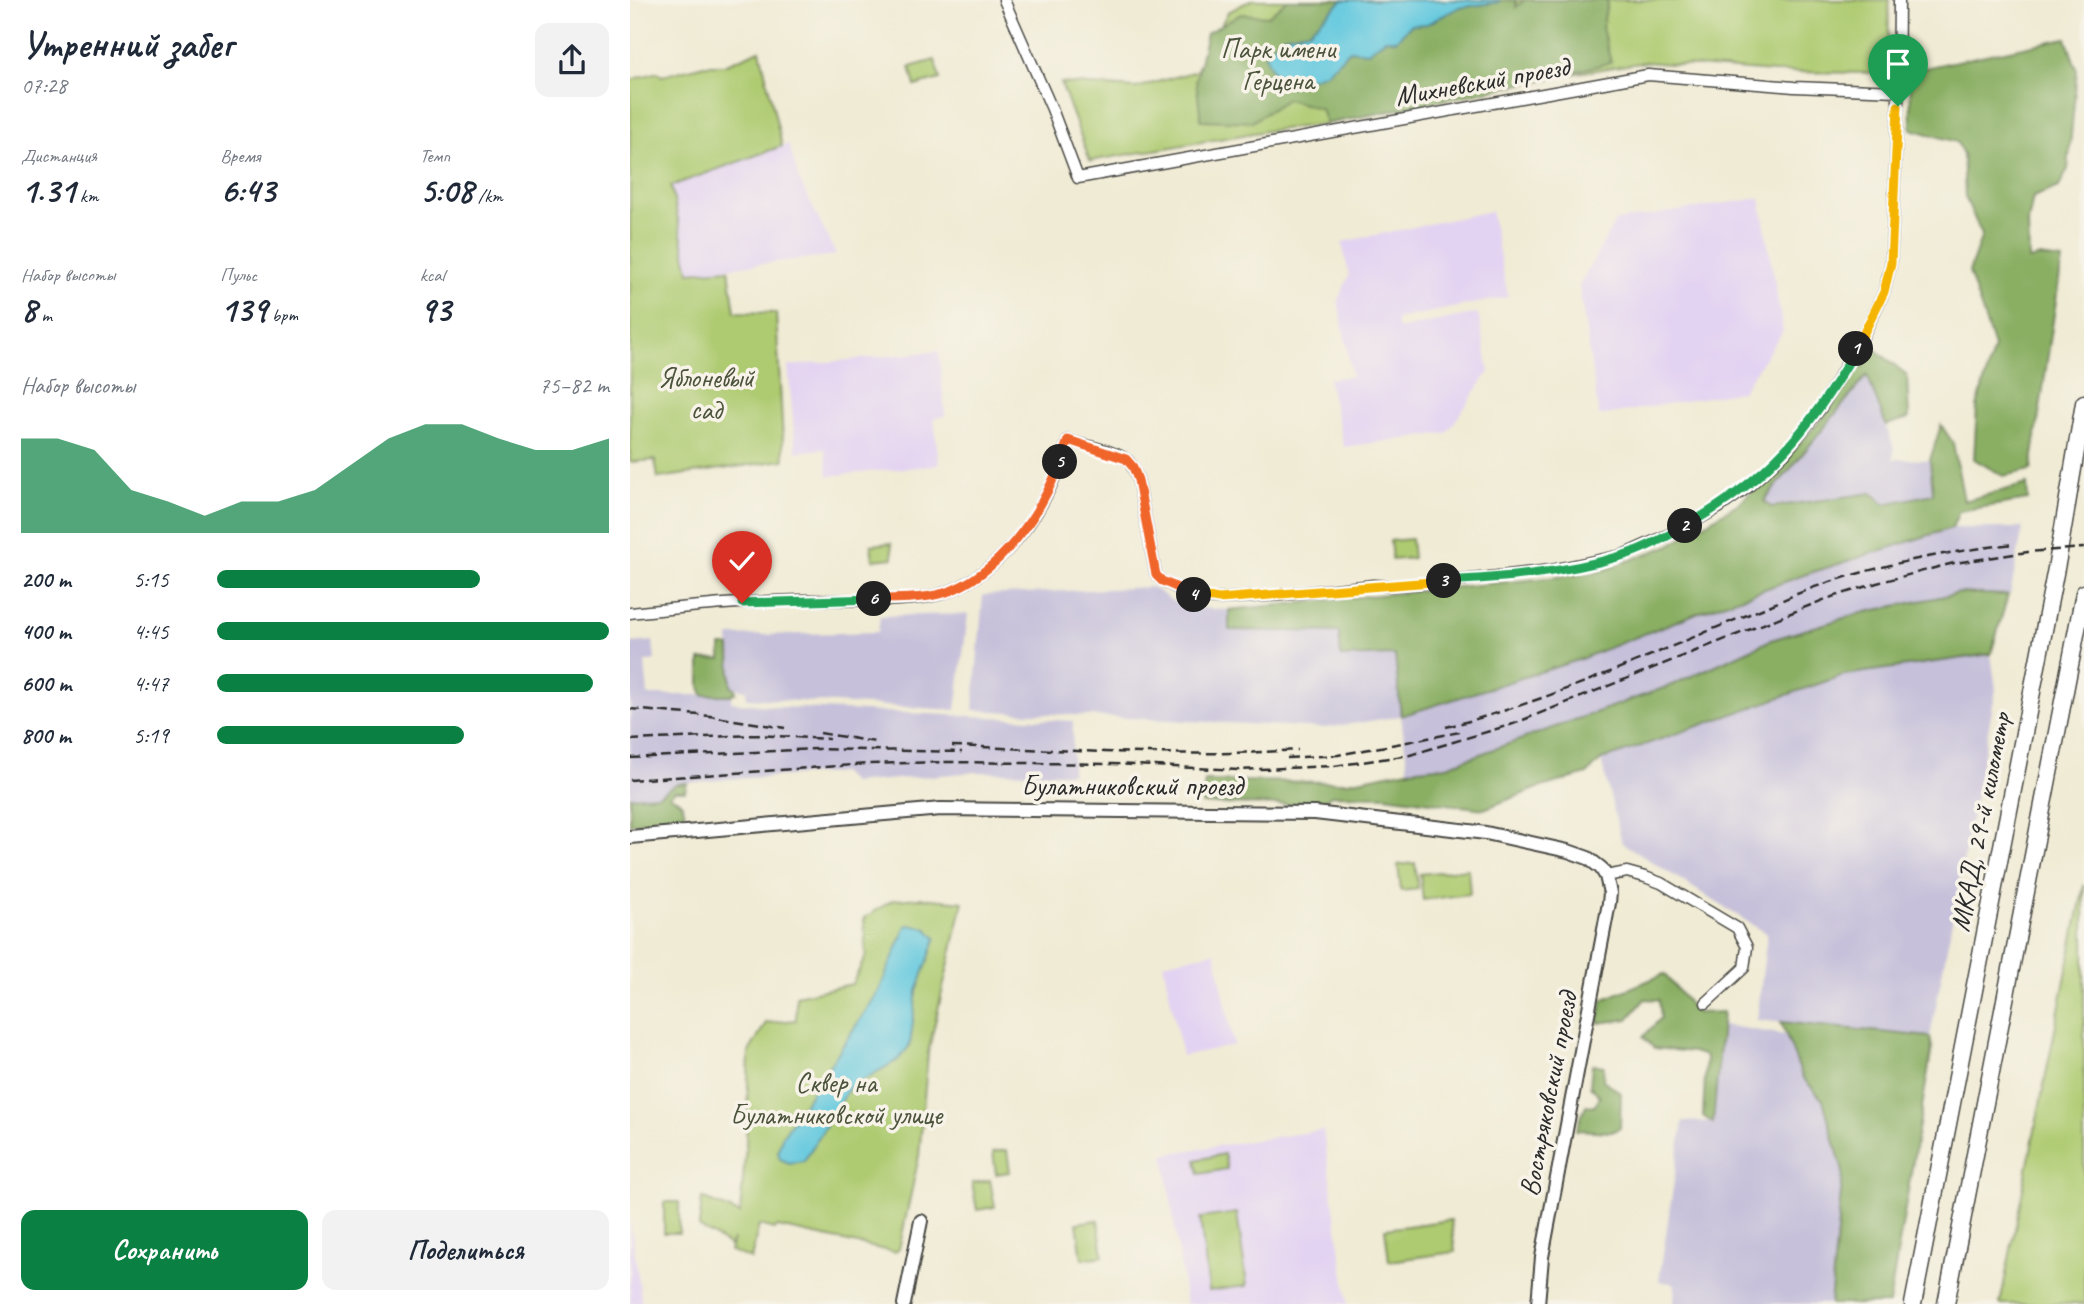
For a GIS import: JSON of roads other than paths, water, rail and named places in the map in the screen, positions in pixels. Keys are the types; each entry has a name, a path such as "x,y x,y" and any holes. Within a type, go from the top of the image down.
{"highway":[{"name":"МКАД, 29-й километр","path":"1910,1304 1923,1250 2055,570 2084,403"},
{"name":"МКАД, 29-й километр","path":"1946,1304 2084,593"}],"street":[{"name":"Михневский проезд","path":"1004,0 1052,108 1078,178 1648,75 1794,87 1897,91"},
{"path":"630,613 721,604 923,597 945,593 996,561 1017,538 1035,515 1048,491 1068,440 1126,459 1133,467 1138,480 1156,575 1162,581 1204,598 1281,595 1552,570 1623,555 1679,530 1720,508 1747,488 1785,453 1839,380 1884,292 1891,263 1899,0"},
{"name":"Булатниковский проезд","path":"630,837 941,809 1281,811 1373,818 1486,833 1560,849 1586,857 1612,874 1637,874 1661,883 1737,928 1747,947 1744,968 1706,1003"},
{"name":"Востряковский проезд","path":"1538,1304 1542,1256 1612,874"},
{"path":"904,1304 921,1221"},
{"path":"1955,1255 1955,1304"}],"water":[{"path":"1343,0 1500,0 1458,8 1427,24 1411,25 1396,40 1385,39 1368,52 1350,50 1326,73 1289,86 1273,72 1265,55 1283,36 1309,31"},
{"path":"906,926 926,928 936,938 917,991 910,1045 898,1060 849,1088 804,1161 789,1163 780,1159 778,1151 782,1137 879,991"}],"railway":[{"path":"1446,727 1559,692 1821,585 1916,559 2014,544"},
{"path":"630,780 869,764 947,762 1112,764 1238,770 1334,766 1410,755 1513,724 1826,599 1877,583 1954,563 2028,552 2084,548"},
{"path":"630,709 710,716 785,728"},
{"path":"1287,758 1338,755 1460,732"},
{"path":"820,733 875,742"},
{"path":"630,740 757,735 829,739"},
{"path":"952,746 1168,753 1298,750"},
{"path":"630,758 816,749 962,752"}],"park label":[{"name":"Парк имени Герцена","path":"1278,64"},
{"name":"Яблоневый сад","path":"706,393"},
{"name":"Сквер на Булатниковской улице","path":"836,1098"}]}
